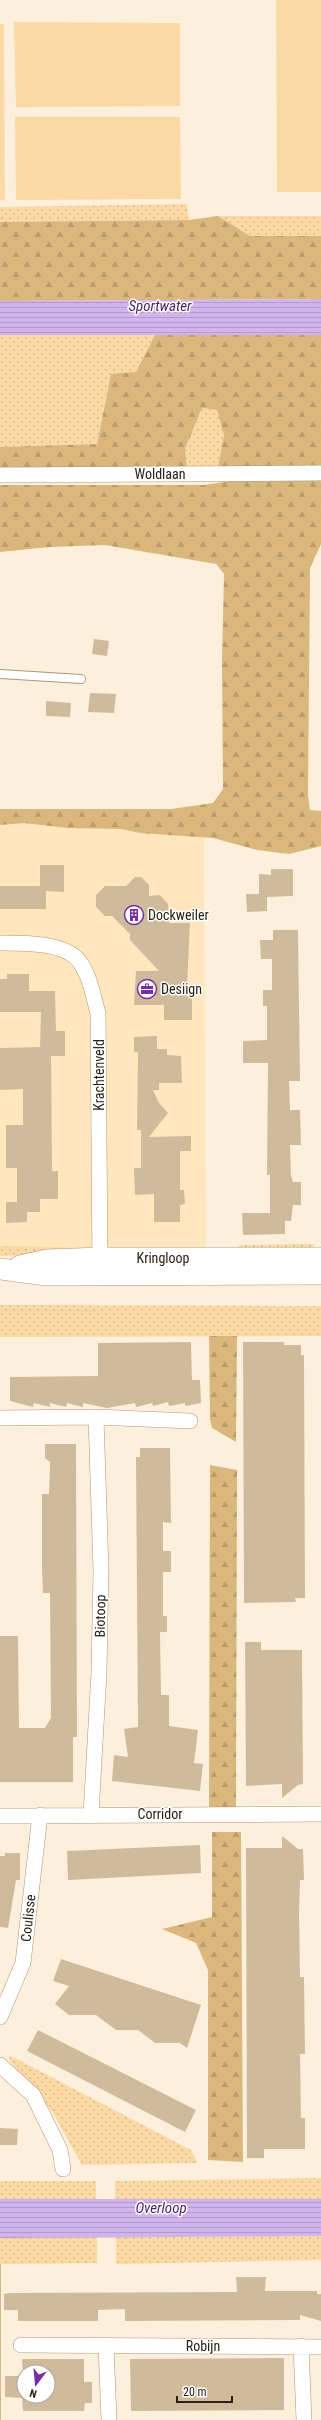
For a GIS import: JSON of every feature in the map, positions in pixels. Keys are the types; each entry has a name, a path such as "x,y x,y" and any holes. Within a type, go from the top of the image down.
{"street":[{"name":"Woldlaan","path":"0,475 321,473"},
{"name":"Krachtenveld","path":"0,943 37,943 58,949 78,960 91,986 98,1013 100,1267"},
{"name":"Kringloop","path":"100,1267 321,1258"},
{"name":"Kringloop","path":"3,1269 47,1260 100,1267 321,1274"},
{"path":"0,1418 96,1417 190,1421"},
{"name":"Biotoop","path":"91,1815 99,1672 101,1570 96,1417"},
{"name":"Corridor","path":"0,1816 321,1814"},
{"name":"Coulisse","path":"0,2016 23,1963 40,1815"},
{"path":"0,2065 33,2095 60,2150 63,2169"},
{"name":"Robijn","path":"21,2345 321,2347"},
{"path":"106,2346 109,2420"},
{"path":"302,2346 304,2420"}],"lane":[{"path":"0,674 81,679"}],"shaded area":[{"path":"276,0 321,0 321,192 277,192"},
{"path":"14,22 180,23 180,106 16,107"},
{"path":"0,24 4,24 5,200 0,200"},
{"path":"15,117 180,117 181,199 16,200"},
{"path":"187,204 189,220 0,222 0,207"},
{"path":"218,216 321,216 321,236 250,236"},
{"path":"0,335 155,335 136,372 109,382 97,444 0,447"},
{"path":"202,408 217,410 224,435 218,467 187,468 185,449"},
{"path":"0,822 204,825 206,1253 0,1253"},
{"path":"314,1244 315,1249 238,1252 239,1245"},
{"path":"0,1246 90,1248 78,1254 0,1256"},
{"path":"0,1305 321,1306 321,1336 0,1337"},
{"path":"9,2055 191,2150 198,2163 82,2165 53,2113 10,2061"},
{"path":"321,2178 321,2199 115,2200 115,2181"},
{"path":"0,2181 96,2181 96,2200 0,2199"},
{"path":"321,2236 321,2260 116,2264 116,2237"},
{"path":"97,2237 97,2263 0,2264 0,2238"}],"green space":[{"path":"218,216 250,236 321,236 321,299 0,301 0,222 189,220"},
{"path":"155,335 321,335 321,467 218,467 224,435 217,410 202,408 185,449 187,468 0,470 0,447 97,444 111,374 136,372"},
{"path":"229,481 321,481 321,544 310,568 308,795 310,810 321,811 321,846 289,854 257,850 213,838 140,833 121,829 67,828 24,823 0,825 0,809 171,809 213,803 223,789 222,660 224,574 216,564 105,545 50,547 0,552 0,485 205,485"},
{"path":"209,1336 237,1336 236,1442 212,1428 210,1419"},
{"path":"210,1465 237,1470 236,1809 209,1809"},
{"path":"212,1832 241,1832 243,2162 208,2160 208,1970 196,1943 162,1929 212,1917"},
{"path":"1,2264 1,2420 0,2420"}],"water":[{"name":"Sportwater","path":"321,299 321,335 0,335 0,301"},
{"name":"Overloop","path":"0,2199 321,2199 321,2236 0,2238"}],"building":[{"path":"94,639 109,641 107,656 92,654"},
{"path":"90,693 116,694 114,713 88,712"},
{"path":"46,701 71,703 70,717 46,716"},
{"path":"40,865 64,865 64,892 46,891 46,909 0,909 0,886 40,886"},
{"path":"271,869 293,869 293,896 267,897 267,911 247,912 246,894 259,894 259,874 271,875"},
{"path":"135,877 141,877 149,885 149,896 160,895 168,904 169,923 190,923 187,986 192,986 192,1020 164,1020 164,1005 134,1005 136,971 159,971 130,940 130,934 112,916 105,916 96,907 96,895 105,886 126,886"},
{"path":"273,930 298,930 300,1081 289,1081 290,1110 300,1110 301,1145 290,1145 291,1175 293,1182 301,1182 301,1205 293,1205 291,1221 285,1221 285,1234 243,1235 242,1213 270,1213 270,1175 267,1175 268,1063 243,1063 243,1041 267,1040 267,1006 263,1006 263,990 272,990 272,959 261,959 260,940 273,940"},
{"path":"7,974 29,974 29,991 55,991 56,1031 65,1031 65,1056 51,1056 52,1171 58,1171 58,1199 40,1199 40,1212 27,1212 27,1222 6,1223 6,1202 17,1202 17,1168 6,1168 6,1125 23,1125 23,1089 0,1090 0,1048 40,1047 41,1012 0,1012 0,979 7,979"},
{"path":"157,1036 157,1049 167,1049 167,1055 181,1056 182,1083 159,1083 159,1090 153,1090 159,1103 168,1113 149,1137 191,1136 191,1151 180,1151 180,1190 184,1190 185,1204 180,1205 180,1222 154,1222 154,1194 135,1195 134,1168 141,1168 141,1130 137,1130 138,1052 134,1052 134,1037"},
{"path":"191,1342 192,1380 200,1380 201,1403 185,1406 185,1403 169,1406 168,1402 153,1406 152,1403 136,1407 135,1403 107,1408 83,1403 83,1407 67,1403 66,1407 50,1403 50,1407 34,1403 33,1407 10,1401 10,1377 98,1376 98,1343"},
{"path":"243,1342 284,1342 284,1345 301,1345 301,1355 304,1355 305,1598 295,1598 296,1602 244,1603"},
{"path":"45,1444 76,1444 77,1737 73,1737 73,1782 0,1782 0,1636 18,1636 19,1728 45,1728 51,1718 50,1593 43,1593 42,1568 42,1494 49,1494 50,1462 45,1458"},
{"path":"140,1448 170,1448 171,1523 163,1522 163,1551 171,1551 171,1572 163,1572 163,1616 167,1616 167,1632 160,1632 161,1695 169,1695 169,1726 198,1730 194,1763 203,1764 200,1791 112,1781 114,1755 128,1757 124,1729 138,1727 136,1457 140,1457"},
{"path":"245,1642 261,1642 261,1650 302,1650 303,1784 298,1785 282,1798 282,1784 246,1786"},
{"path":"282,1836 298,1849 303,1849 304,1880 300,1880 299,1912 300,1977 304,1977 305,2054 300,2054 301,2118 305,2118 305,2149 264,2149 264,2158 247,2158 246,1848 282,1848"},
{"path":"200,1845 201,1873 68,1880 67,1851"},
{"path":"5,1853 20,1853 20,1880 16,1880 8,1928 0,1927 0,1856 5,1856"},
{"path":"61,1959 201,2005 187,2048 180,2043 155,2043 138,2030 116,2030 96,2015 69,2015 55,2004 69,1986 53,1981"},
{"path":"38,2030 196,2110 185,2132 27,2051"},
{"path":"0,2128 18,2129 17,2145 0,2145"},
{"path":"236,2277 266,2277 265,2291 317,2291 317,2294 321,2294 321,2321 300,2315 300,2320 125,2321 125,2309 98,2310 98,2321 18,2321 18,2310 4,2310 4,2294 9,2293 237,2292"},
{"path":"284,2358 284,2410 131,2411 130,2359"},
{"path":"22,2359 84,2359 84,2382 92,2382 92,2403 85,2403 84,2411 23,2411 22,2404 56,2404 56,2364 22,2364"},
{"path":"5,2376 16,2376 16,2398 5,2397"}],"place":[{"name":"Dockweiler","path":"134,915"},
{"name":"Desiign","path":"147,989"}]}
